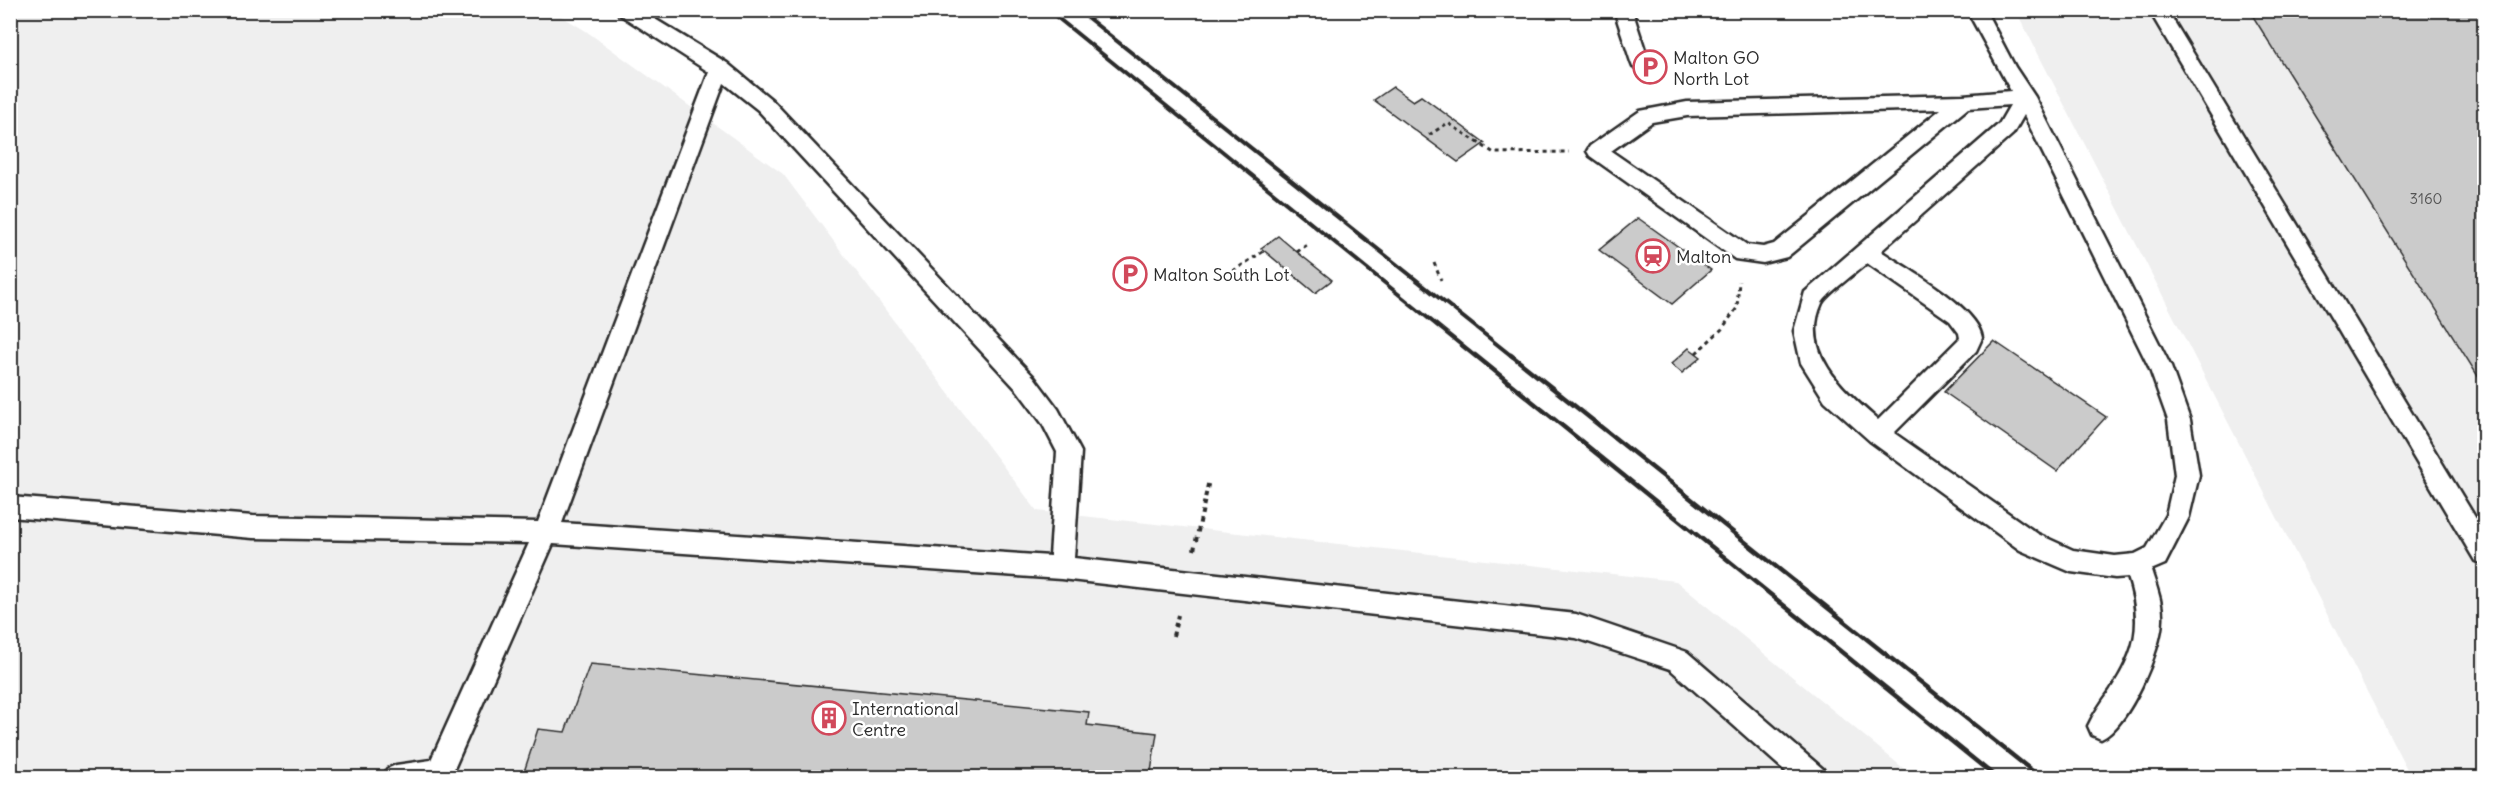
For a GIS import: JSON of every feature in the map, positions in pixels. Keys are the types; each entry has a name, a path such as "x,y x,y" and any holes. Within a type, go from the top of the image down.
{"lane":[{"path":"625,10 720,68 765,105 1026,384 1050,416 1069,452 1061,568"},
{"path":"1623,10 1640,62"},
{"path":"1976,10 2007,69 2025,97 2160,367 2179,420 2187,475 2177,517 2156,556 2137,565 2115,567 2071,561 2030,542 1878,434 1833,393 1812,363 1805,331 1813,298 2006,129 2025,97"},
{"path":"2158,10 2484,553"},
{"path":"396,777 439,772 546,533 720,68"},
{"path":"1963,102 1779,251 1763,255 1742,253 1597,151 1647,116 1687,109 1963,102 2025,97"},
{"path":"1866,251 1958,315 1970,330 1971,338 1968,345 1878,434"},
{"path":"10,507 254,527 546,533 1061,568 1576,626 1678,660 1814,777"},
{"path":"2101,726 2123,692 2148,645 2151,618 2137,565"}],"path":[{"path":"1430,135 1448,123 1494,153 1597,151"},
{"path":"1297,252 1308,244"},
{"path":"1233,271 1264,251"},
{"path":"1696,353 1722,330 1737,308 1742,253"},
{"path":"1434,264 1441,280"}],"shaded area":[{"path":"10,11 553,11 586,31 783,174 1037,511 1676,581 1914,777 11,777"},
{"path":"2016,11 2484,11 2484,777 2411,777"}],"building":[{"path":"2249,10 2484,10 2484,386"},
{"path":"1393,87 1413,101 1421,96 1485,143 1458,162 1374,100"},
{"path":"1638,218 1711,270 1672,304 1599,250"},
{"path":"1278,236 1332,280 1315,293 1261,248"},
{"path":"1994,341 2106,417 2057,471 1944,392"},
{"path":"1689,348 1701,357 1682,373 1671,364"},
{"name":"International Centre","path":"590,664 1089,712 1087,725 1157,733 1150,778 522,778 538,729 565,732"}],"railway":[{"path":"1048,10 1476,357"},
{"path":"1078,10 1513,357"},
{"path":"1475,355 1997,778"},
{"path":"1511,355 2041,778"}],"place":[{"name":"Malton GO North Lot","path":"1650,67"},
{"name":"Malton","path":"1653,256"},
{"name":"Malton South Lot","path":"1130,274"},
{"name":"International Centre","path":"829,718"}]}
